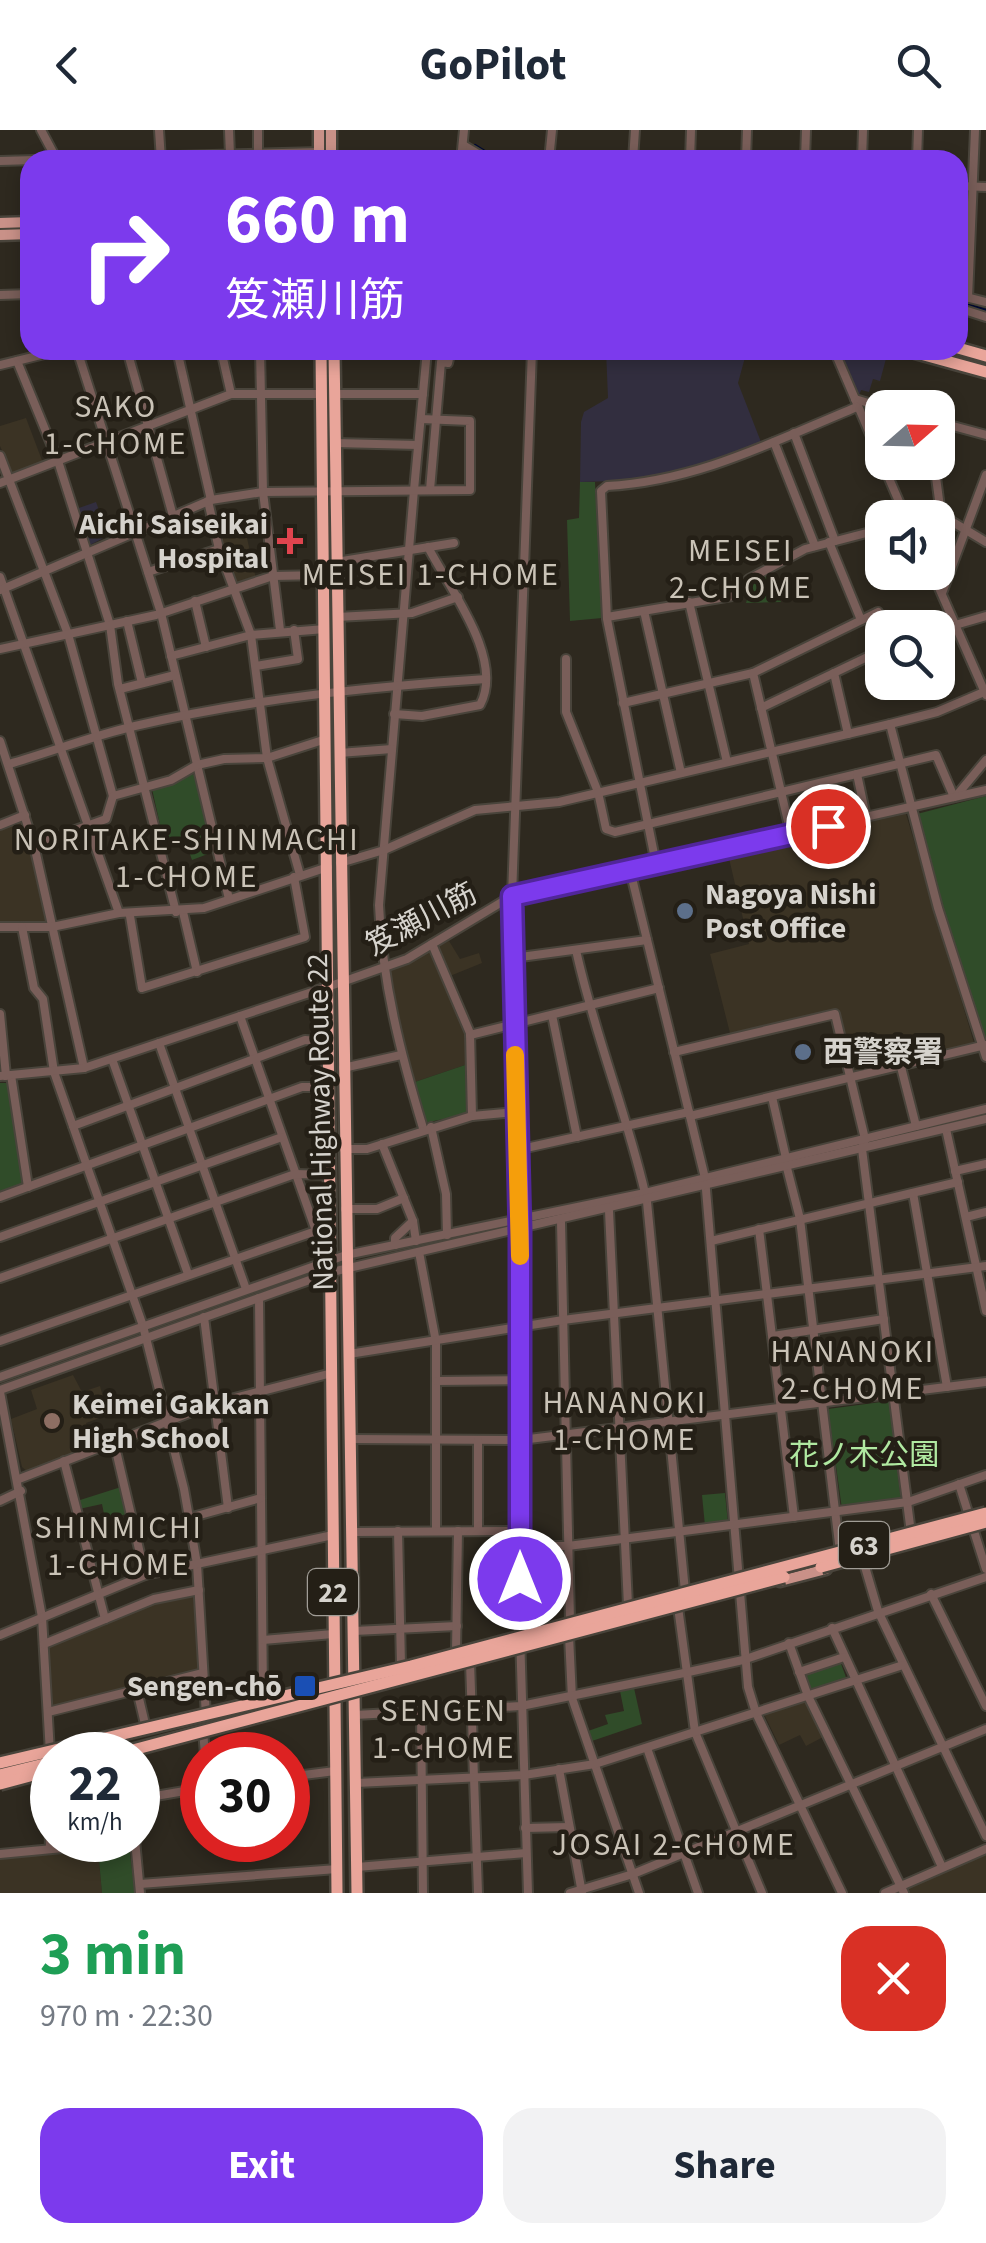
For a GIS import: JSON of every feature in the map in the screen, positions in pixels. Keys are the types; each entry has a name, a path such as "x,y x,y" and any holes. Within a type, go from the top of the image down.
{"highway":[{"name":"National Highway Route 22","path":"323,360 335,443 324,575 325,629 339,753 328,938 337,1893"},
{"name":"National Highway Route 22","path":"333,360 328,394 329,491 337,617 326,739 342,982 357,1893"},
{"path":"942,360 986,372"},
{"path":"160,1735 986,1511"},
{"path":"160,1734 986,1523"},
{"path":"160,1741 318,1694"},
{"path":"0,1767 318,1694"},
{"path":"0,1767 30,1764"},
{"path":"0,1785 30,1772"}],"main road":[{"name":"63","path":"355,1676 986,1511"},
{"name":"63","path":"354,1692 863,1560 986,1523"},
{"path":"125,1732 145,1724 355,1676"},
{"path":"216,1732 354,1692"}],"street":[{"path":"463,150 464,130"},
{"path":"975,130 968,298 986,302"},
{"path":"464,145 472,150"},
{"path":"968,187 986,187"},
{"path":"0,365 20,359"},
{"path":"17,360 58,461 110,625 120,689 197,972"},
{"path":"80,360 161,613 229,899"},
{"path":"130,360 173,516"},
{"path":"179,360 219,549 250,635 262,702 266,758 297,876 305,937"},
{"path":"223,360 231,394"},
{"path":"260,360 262,492 280,630"},
{"path":"426,360 380,905 382,967 401,1055 446,1194 448,1235"},
{"path":"430,490 441,362 449,360"},
{"path":"528,1893 520,1649 520,1232 512,896 532,360"},
{"path":"838,360 898,500"},
{"path":"4,482 231,394 423,394"},
{"path":"656,864 607,618 603,487 688,476 774,442 856,403 865,405"},
{"path":"2,589 210,500 262,492 470,490 470,421 420,419"},
{"path":"955,427 986,436"},
{"path":"794,433 861,620"},
{"path":"774,442 815,546"},
{"path":"335,443 418,445"},
{"path":"0,456 4,482 68,634 113,796 106,819 34,845"},
{"path":"942,594 986,475"},
{"path":"955,524 986,542"},
{"path":"607,618 732,596 749,580 815,546 865,533"},
{"path":"336,562 454,543"},
{"path":"394,714 422,716 480,705 486,678 482,655 458,597 428,547"},
{"path":"148,572 219,549"},
{"path":"0,649 161,613 273,576 324,575"},
{"path":"0,577 118,913"},
{"path":"0,927 52,926 118,913 130,916 180,912 384,850 475,810 560,802 937,712 985,694 940,590"},
{"path":"337,617 402,614 458,597"},
{"path":"195,601 206,647"},
{"path":"689,602 727,762"},
{"path":"644,611 681,773"},
{"path":"956,624 986,616"},
{"path":"622,703 753,673 865,618"},
{"path":"127,621 142,684"},
{"path":"171,656 250,635 325,629"},
{"path":"256,666 298,660 294,630"},
{"path":"762,708 865,658"},
{"path":"566,659 566,712 598,792 606,829 939,756 955,797 986,760"},
{"path":"753,673 791,834"},
{"path":"834,673 848,734"},
{"path":"120,689 176,676"},
{"path":"9,764 132,727 262,702 486,678"},
{"path":"890,724 938,908 986,1057"},
{"path":"113,796 197,765 224,759 266,758 326,739"},
{"path":"0,741 34,845 84,1068"},
{"path":"339,753 392,748"},
{"path":"857,774 866,817"},
{"path":"972,777 981,791"},
{"name":"笈瀬川筋","path":"6,1076 84,1068 342,982 432,944 512,896 981,791"},
{"path":"0,826 25,815"},
{"path":"630,870 705,1183 736,1525 743,1660 756,1714 842,1893"},
{"path":"130,916 142,988 305,937 328,938"},
{"path":"22,927 34,988 42,999 54,1072 143,1326 189,1518 197,1564 207,1709 203,1732"},
{"path":"513,958 647,940"},
{"path":"432,944 470,1035 472,1116"},
{"path":"576,950 588,1006 630,1126 646,1198 685,1592"},
{"path":"470,1035 659,988"},
{"path":"0,1014 6,1076 28,1186"},
{"path":"674,1052 835,1014 865,1139 862,1149 911,1533"},
{"path":"552,1015 577,1137"},
{"path":"240,1016 316,1230"},
{"path":"73,1126 305,1040 329,1042"},
{"path":"159,1043 246,1289"},
{"path":"518,1150 772,1097 985,1046"},
{"path":"343,1068 401,1055"},
{"path":"112,1058 188,1274"},
{"path":"901,1066 916,1126"},
{"path":"0,1196 302,1086 330,1087"},
{"path":"772,1097 800,1219 840,1552"},
{"path":"787,1163 986,1109"},
{"path":"344,1150 382,1144 472,1116 516,1112"},
{"path":"0,1377 246,1289 395,1245 646,1198 986,1119"},
{"path":"946,1129 966,1217 982,1266 986,1311"},
{"path":"0,1236 282,1136"},
{"path":"382,1144 413,1222 416,1241"},
{"path":"710,1240 913,1192 986,1164"},
{"path":"0,1278 296,1174 331,1174"},
{"path":"913,1192 946,1387"},
{"path":"345,1209 377,1209 404,1198"},
{"path":"347,1261 419,1252 520,1232 646,1198"},
{"path":"608,1211 628,1605"},
{"path":"966,1217 986,1212"},
{"path":"395,1245 395,1238 413,1222"},
{"path":"561,1222 570,1621"},
{"path":"759,1229 794,1517"},
{"path":"0,1340 316,1230 332,1233"},
{"path":"419,1252 436,1342 436,1531"},
{"path":"50,1732 42,1617 0,1390 259,1298 332,1266"},
{"path":"349,1354 563,1320 982,1266"},
{"path":"259,1298 263,1696"},
{"path":"204,1317 228,1508"},
{"path":"772,1336 884,1319"},
{"path":"19,1479 215,1402 332,1373"},
{"path":"437,1381 520,1380"},
{"path":"351,1438 520,1440 986,1382"},
{"path":"478,1440 478,1531"},
{"path":"114,1442 144,1575"},
{"path":"64,1461 104,1620"},
{"path":"520,1546 568,1546 908,1502 986,1475"},
{"path":"959,1484 986,1569"},
{"path":"0,1500 21,1491"},
{"path":"189,1518 261,1498"},
{"path":"398,1531 401,1665"},
{"path":"456,1650 458,1531"},
{"path":"353,1532 520,1531"},
{"path":"0,1634 144,1575 333,1536"},
{"path":"863,1560 878,1611 986,1836"},
{"path":"355,1715 521,1706 684,1674 743,1660 986,1577"},
{"path":"44,1644 154,1599 199,1590"},
{"path":"931,1594 986,1706"},
{"path":"678,1606 684,1674 695,1732 762,1893"},
{"path":"354,1631 456,1626"},
{"path":"832,1628 942,1867"},
{"path":"263,1640 334,1634"},
{"path":"569,1636 572,1698 640,1893"},
{"path":"789,1643 808,1696 902,1890"},
{"path":"800,1672 844,1657"},
{"path":"470,1662 478,1893"},
{"path":"356,1783 524,1774 594,1764 903,1664"},
{"path":"48,1712 204,1673"},
{"path":"136,1690 145,1724"},
{"path":"422,1712 423,1893"},
{"path":"570,1893 632,1874 986,1729"},
{"path":"646,1748 698,1893"},
{"path":"560,1769 581,1891"},
{"path":"310,1774 335,1770"},
{"path":"526,1828 570,1827"},
{"path":"885,1893 902,1890 942,1867 986,1849"},
{"path":"0,1854 30,1851"},
{"path":"356,1867 526,1853"},
{"path":"138,1862 140,1889 336,1868"}],"shaded area":[{"path":"606,360 744,360 738,383 761,442 697,468 646,480 580,482 584,412 608,398"},
{"path":"843,360 886,360 880,381 873,379 870,390 861,390 859,396"},
{"path":"26,418 43,463 13,474 0,446 0,426"},
{"path":"96,502 105,527 127,519 129,525 88,546 76,509"},
{"path":"243,520 256,579 236,584 216,526"},
{"path":"906,814 974,1043 856,1072 839,1010 730,1033 710,954 749,944 728,854"},
{"path":"21,819 25,822 47,924 0,924 0,828"},
{"path":"449,941 460,959 479,953 482,963 445,978 467,1035 468,1064 412,1083 386,973"},
{"name":"Keimei Gakkan High School","path":"73,1375 82,1392 100,1386 108,1415 86,1423 94,1446 28,1472 22,1467 11,1419 37,1409 31,1390"},
{"path":"193,1593 199,1671 53,1706 49,1646 154,1601"},
{"path":"805,1700 825,1736 806,1746 800,1735 779,1745 764,1714"},
{"path":"986,1853 986,1893 908,1893 907,1888"},
{"path":"30,1855 30,1862 99,1862 102,1893 0,1893 0,1858"}],"green space":[{"path":"580,482 595,482 602,618 570,621 567,520 579,518"},
{"path":"769,576 781,602 746,603 753,581"},
{"path":"189,772 194,775 213,852 192,860 185,840 165,847 152,789"},
{"path":"986,796 986,1040 941,907 917,814"},
{"path":"468,1064 468,1114 424,1123 412,1083"},
{"path":"0,1083 8,1083 24,1183 0,1194"},
{"name":"花ノ木公園","path":"889,1401 901,1500 842,1509 828,1409"},
{"path":"121,1487 127,1514 105,1519 102,1504 79,1509 77,1501"},
{"path":"725,1493 728,1523 705,1526 702,1495"},
{"path":"840,1661 847,1680 809,1690 806,1672"},
{"path":"634,1688 642,1724 592,1741 588,1731 608,1724 605,1715 624,1711 620,1691"},
{"path":"99,1862 131,1862 135,1893 102,1893"}],"waterway":[{"path":"475,145 483,150"},
{"path":"968,305 986,310"}],"slow traffic":[{"path":"515,1055 520,1256"}],"place":[{"name":"Aichi Saiseikai Hospital","path":"290,541"},
{"name":"Nagoya Nishi Post Office","path":"685,911"},
{"name":"西警察署","path":"803,1052"},
{"name":"Keimei Gakkan High School","path":"52,1421"},
{"name":"Sengen-chō","path":"305,1686"}],"district":[{"name":"SAKO 1-CHOME","path":"116,424"},
{"name":"MEISEI 2-CHOME","path":"741,568"},
{"name":"MEISEI 1-CHOME","path":"431,574"},
{"name":"NORITAKE-SHINMACHI 1-CHOME","path":"187,858"},
{"name":"HANANOKI 2-CHOME","path":"853,1370"},
{"name":"HANANOKI 1-CHOME","path":"625,1420"},
{"name":"SHINMICHI 1-CHOME","path":"119,1546"},
{"name":"SENGEN 1-CHOME","path":"444,1728"},
{"name":"JOSAI 2-CHOME","path":"674,1844"}],"route":[{"path":"520,1579 520,1232 512,896 828,826"}]}
